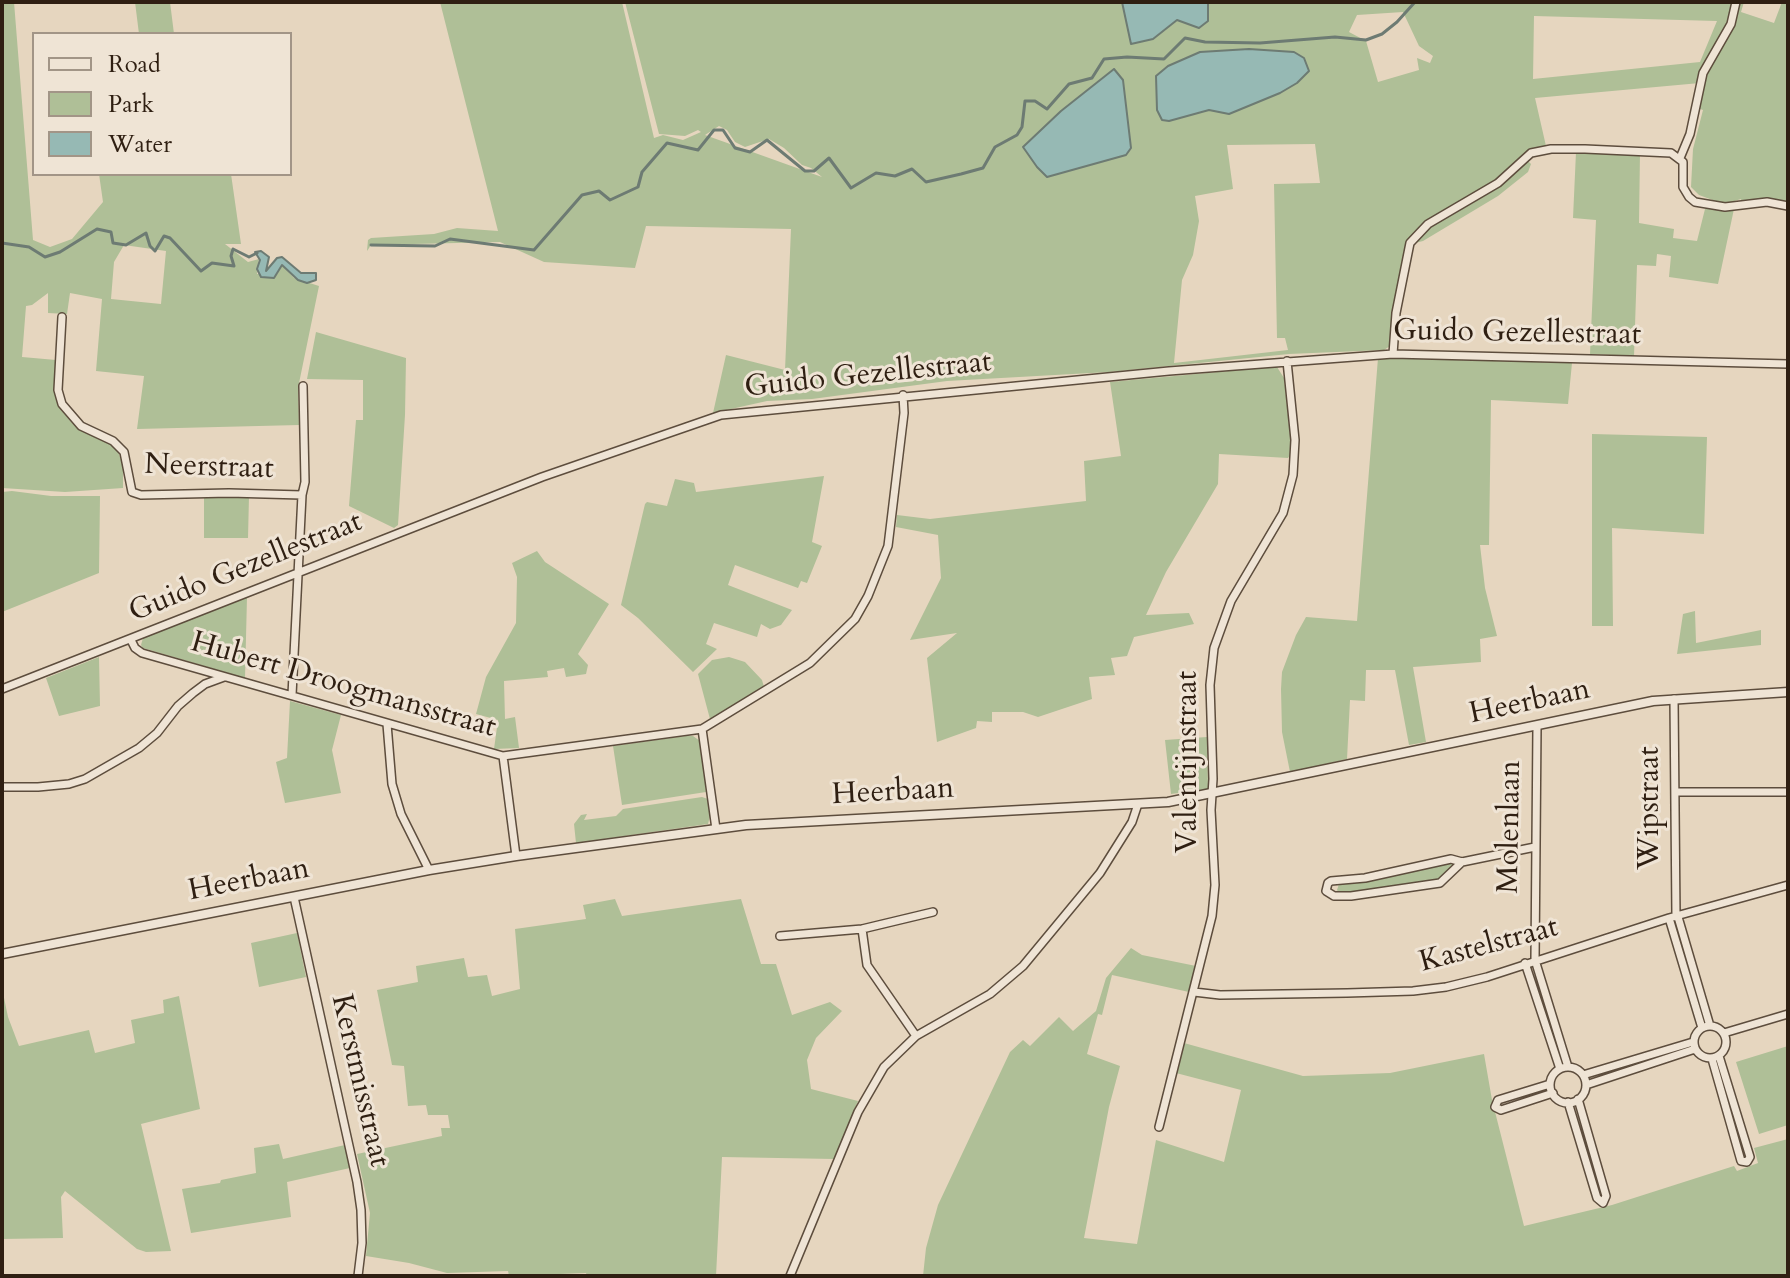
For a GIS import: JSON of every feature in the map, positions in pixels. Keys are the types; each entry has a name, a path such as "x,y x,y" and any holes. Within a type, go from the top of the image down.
{"street":[{"path":"1680,158 1690,134 1703,73 1731,24 1736,2"},
{"path":"1393,354 1396,313 1410,243 1428,224 1498,183 1531,153 1551,149 1585,149 1671,153 1680,158 1683,187 1695,202 1725,207 1767,202 1788,206"},
{"name":"Neerstraat","path":"62,317 58,390 62,404 81,426 113,441 124,452 132,492 141,495 302,495"},
{"name":"Guido Gezellestraat","path":"2,689 542,477 721,415 903,395 1393,354 1788,364"},
{"name":"Valentijnstraat","path":"1159,1127 1210,931 1214,900 1210,685 1214,648 1231,601 1283,513 1293,475 1295,440 1287,361"},
{"name":"Neerstraat","path":"292,695 305,482 303,386"},
{"name":"Hubert Droogmansstraat","path":"131,640 142,653 503,756 702,729 810,663 855,619 888,546 903,395"},
{"path":"2,787 54,786 85,779 139,748 157,733 178,706 205,684 226,677"},
{"name":"Heerbaan","path":"2,954 429,870 516,856 768,823 1138,804 1212,794 1674,699 1788,692"},
{"name":"Wipstraat","path":"1674,699 1674,918 1706,1027"},
{"path":"387,724 392,784 401,814 429,870"},
{"name":"Molenlaan","path":"1537,726 1535,960 1564,1068"},
{"path":"702,729 716,829"},
{"path":"503,756 516,856"},
{"path":"1676,792 1788,792"},
{"path":"790,1276 862,1102 884,1067 916,1036 990,994 1023,966 1100,873 1132,822 1138,804"},
{"path":"1462,862 1440,883 1343,896 1334,896 1326,891 1331,881 1365,878 1451,859 1462,862 1535,847"},
{"name":"Kastelstraat","path":"1194,992 1220,995 1413,991 1446,987 1788,885"},
{"name":"Kerstmisstraat","path":"294,897 357,1182 362,1243 358,1276"},
{"path":"780,936 862,929 933,912"},
{"path":"862,929 867,965 916,1036"},
{"path":"1525,963 1564,1068"},
{"path":"1715,1058 1701,1056 1694,1046 1698,1031 1706,1027 1724,1033 1788,1014"},
{"path":"1715,1058 1726,1046 1724,1033"},
{"path":"1583,1075 1694,1046"},
{"path":"1586,1085 1583,1075 1574,1068 1564,1068 1554,1074 1550,1084 1558,1099 1568,1102 1578,1099 1586,1085 1694,1046"},
{"path":"1715,1058 1750,1157 1747,1162 1741,1161 1715,1058"},
{"path":"1550,1084 1498,1100 1495,1107 1501,1110 1553,1093"},
{"path":"1568,1102 1597,1198 1603,1203 1606,1196 1578,1099"}],"green space":[{"path":"2,2 14,2 33,240 50,247 72,239 103,202 99,176 231,176 241,244 225,244 248,262 259,259 257,274 277,274 282,265 294,278 319,286 298,388 299,425 137,429 144,376 96,371 102,299 70,293 67,314 48,313 48,293 26,306 22,357 56,360 54,391 61,410 73,424 107,441 118,451 123,466 123,488 65,492 2,488","holes":["124,245 166,251 161,304 111,299 114,262"]},
{"path":"135,2 170,2 174,32 139,32"},
{"path":"440,2 622,2 654,138 663,135 683,140 701,132 698,130 685,136 659,134 625,2 1122,2 1132,43 1164,31 1177,20 1200,28 1208,21 1208,2 1744,2 1741,12 1774,23 1782,2 1788,2 1788,203 1741,202 1741,199 1718,202 1699,195 1691,187 1693,149 1703,110 1700,109 1700,83 1535,98 1546,146 1532,148 1523,156 1531,164 1528,172 1498,196 1423,241 1415,243 1411,237 1408,241 1399,277 1390,346 1384,350 1289,354 1109,372 947,381 812,399 767,401 713,413 726,355 785,370 791,229 646,226 635,268 544,262 500,242 371,245 367,251 371,238 434,234 457,228 498,231","holes":["1403,12 1419,46 1433,56 1430,63 1417,58 1419,70 1378,82 1366,41 1349,32 1357,15","1534,16 1717,21 1700,62 1533,79","1249,49 1294,52 1280,93 1229,114 1209,110 1169,121 1200,52","719,126 745,147 769,139 822,177 705,135","1315,144 1320,183 1274,184 1277,338 1285,338 1288,350 1174,363 1182,280 1193,255 1199,221 1195,196 1233,189 1227,145"]},
{"path":"1576,152 1640,153 1639,223 1674,229 1673,238 1697,241 1705,209 1734,209 1718,284 1669,277 1671,256 1657,254 1656,266 1637,265 1634,356 1590,354 1596,220 1573,218"},
{"path":"316,332 406,358 398,525 394,528 349,506 356,420 363,420 363,380 307,379"},
{"path":"1378,358 1572,363 1568,404 1491,400 1489,545 1480,545 1485,588 1497,636 1480,639 1481,662 1413,667 1426,742 1409,745 1395,670 1366,670 1365,701 1350,700 1347,759 1290,772 1282,732 1281,689 1282,672 1296,635 1306,617 1357,621"},
{"path":"1277,367 1284,378 1292,453 1288,458 1219,454 1218,484 1166,572 1146,615 1189,613 1194,624 1134,637 1127,656 1111,658 1115,675 1089,677 1092,699 1038,717 1023,712 992,712 992,722 977,721 976,728 937,742 927,658 957,633 910,640 941,578 938,535 896,527 897,515 930,519 1086,501 1084,461 1121,456 1110,382"},
{"path":"1592,434 1707,437 1704,534 1612,528 1613,626 1592,626"},
{"path":"824,476 812,542 822,546 807,583 801,581 798,588 735,565 728,585 792,610 781,625 770,629 761,624 757,637 714,623 706,644 717,649 693,672 621,605 645,504 667,506 675,479 694,483 696,492"},
{"path":"2,492 51,496 100,496 99,573 2,612"},
{"path":"204,496 249,496 248,538 204,538"},
{"path":"537,551 545,562 609,604 578,654 588,665 586,674 566,677 564,668 547,671 548,677 504,681 505,719 515,717 519,748 494,749 498,720 476,714 486,677 516,623 517,577 512,563"},
{"path":"247,597 245,678 141,645 143,638"},
{"path":"1695,611 1696,643 1761,630 1761,645 1677,654 1683,614"},
{"path":"99,657 100,706 59,716 46,678"},
{"path":"729,657 745,662 762,680 764,687 710,719 698,674 712,660"},
{"path":"290,701 341,715 332,750 341,793 285,803 276,762 287,758"},
{"path":"686,736 700,741 706,792 622,805 613,746"},
{"path":"1207,737 1208,789 1171,794 1165,740"},
{"path":"702,797 709,803 708,824 576,843 574,824 581,815 587,814 584,820 616,816 623,809"},
{"path":"1452,862 1455,865 1442,880 1354,893 1339,893 1337,890 1339,884"},
{"path":"615,899 622,916 741,899 761,964 776,964 792,1015 830,1002 842,1011 816,1038 807,1060 811,1089 858,1101 834,1159 722,1157 716,1276 587,1276 586,1273 509,1276 508,1271 447,1273 366,1256 370,1213 357,1154 442,1136 441,1128 450,1128 448,1115 428,1115 426,1105 408,1106 404,1066 392,1065 377,990 418,982 416,966 464,958 468,977 487,975 492,996 520,989 515,929 586,919 583,905"},
{"path":"297,933 306,977 259,987 251,943"},
{"path":"1131,948 1142,955 1196,966 1189,992 1112,975 1102,1015 1098,1014 1087,1054 1120,1066 1084,1238 1137,1244 1156,1140 1224,1162 1241,1090 1176,1073 1184,1043 1303,1076 1390,1073 1484,1054 1492,1100 1524,1226 1612,1205 1734,1166 1737,1171 1758,1163 1754,1148 1788,1139 1788,1276 923,1276 926,1248 938,1205 1010,1052 1023,1040 1030,1046 1059,1017 1073,1031 1096,1011 1106,978"},
{"path":"2,988 19,1046 89,1030 95,1053 135,1043 131,1020 164,1013 163,1000 179,996 200,1109 141,1124 171,1251 146,1252 137,1249 65,1191 61,1197 63,1238 2,1239"},
{"path":"1788,1046 1788,1125 1759,1134 1736,1062"},
{"path":"279,1144 283,1159 345,1145 350,1168 287,1182 291,1217 191,1233 182,1189 256,1173 254,1148"}],"water":[{"path":"1122,2 1208,2 1208,21 1199,28 1177,20 1153,39 1131,44"},
{"path":"1249,49 1294,52 1304,58 1309,71 1280,93 1229,114 1209,110 1169,121 1162,120 1157,110 1156,76 1168,66 1200,52"},
{"path":"1114,69 1123,80 1131,148 1126,155 1047,177 1023,147 1061,111"},
{"path":"261,251 269,257 266,271 277,258 282,257 301,273 316,273 316,280 307,283 298,280 282,265 274,278 261,277 257,269 260,260 255,252"}],"waterway":[{"path":"371,245 435,246 450,239 534,250 582,195 599,191 610,200 638,187 642,172 667,143 698,150 714,130 723,130 735,148 750,152 767,140 805,171 814,171 829,158 851,188 876,173 895,176 912,169 926,182 961,174 983,168 995,147 1017,135 1022,127 1025,101 1035,101 1047,109 1069,84 1092,78 1104,59 1164,59 1185,38 1205,42 1260,43 1335,37 1366,40 1382,34 1415,2"},
{"path":"2,243 29,247 45,257 60,252 97,229 111,232 113,243 126,245 146,233 155,251 164,236 170,238 201,271 212,263 234,266 231,256 233,249 249,257 257,253"}]}
